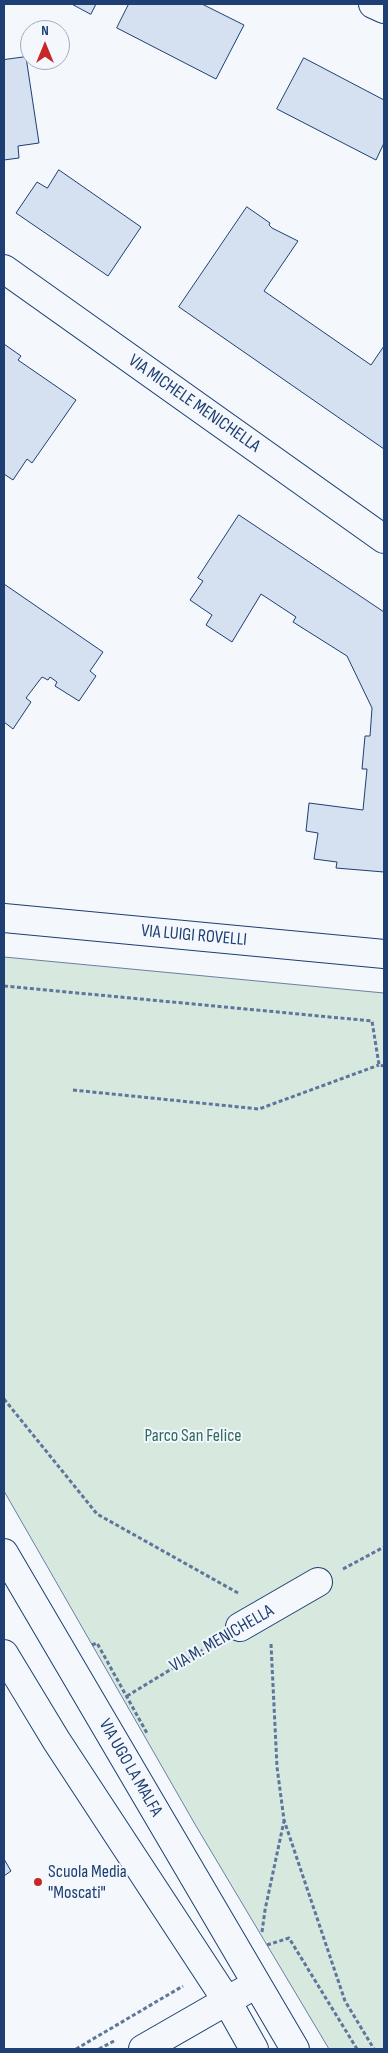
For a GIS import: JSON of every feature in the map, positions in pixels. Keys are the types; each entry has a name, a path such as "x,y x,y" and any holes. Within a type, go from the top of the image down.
{"street":[{"path":"373,4 384,10"},
{"name":"VIA MICHELE MENICHELLA","path":"4,269 384,539"},
{"name":"VIA LUIGI ROVELLI","path":"4,918 384,954"},
{"name":"VIA UGO LA MALFA","path":"4,1553 295,2049"},
{"name":"VIA M. MENICHELLA","path":"240,1627 318,1582"},
{"path":"4,1654 56,1740 227,2001 254,2049"},
{"path":"143,2049 257,1984"}],"path":[{"path":"4,986 372,1021 379,1065"},
{"path":"73,1090 259,1109 379,1065 384,1066"},
{"path":"4,1399 97,1514 269,1611 277,1767 284,1820 345,2001 374,2049"},
{"path":"318,1582 384,1547"},
{"name":"VIA M. MENICHELLA","path":"127,1696 240,1627"},
{"path":"262,1933 284,1820"},
{"path":"261,1941 268,1953"}],"green space":[{"name":"Parco San Felice","path":"4,957 384,993 384,2049 329,2049 196,1826 4,1491"}],"building":[{"path":"72,4 96,4 91,14"},
{"path":"129,4 202,4 244,25 216,79 117,28"},
{"path":"20,58 20,70 28,70 39,143 18,146 19,158 4,160 4,60"},
{"path":"304,58 384,100 384,143 376,160 277,109"},
{"path":"59,170 141,227 108,276 16,213 37,182 47,188"},
{"path":"247,207 270,223 269,225 272,228 298,241 264,291 371,365 384,346 384,449 179,307"},
{"path":"4,344 21,356 18,360 76,400 32,463 27,459 13,480 4,474"},
{"path":"239,515 384,612 384,872 336,868 337,862 314,859 318,833 306,831 309,803 363,810 367,769 362,769 365,736 370,736 372,708 347,656 293,622 296,617 261,594 232,642 206,625 212,615 190,600 203,581 198,578"},
{"path":"4,584 103,652 90,671 96,676 79,701 55,686 57,682 50,677 48,680 42,677 26,698 31,702 13,729 4,722"},
{"path":"4,1859 11,1871 4,1876"}],"place":[{"name":"Scuola Media \"Moscati\"","path":"38,1882"}]}
